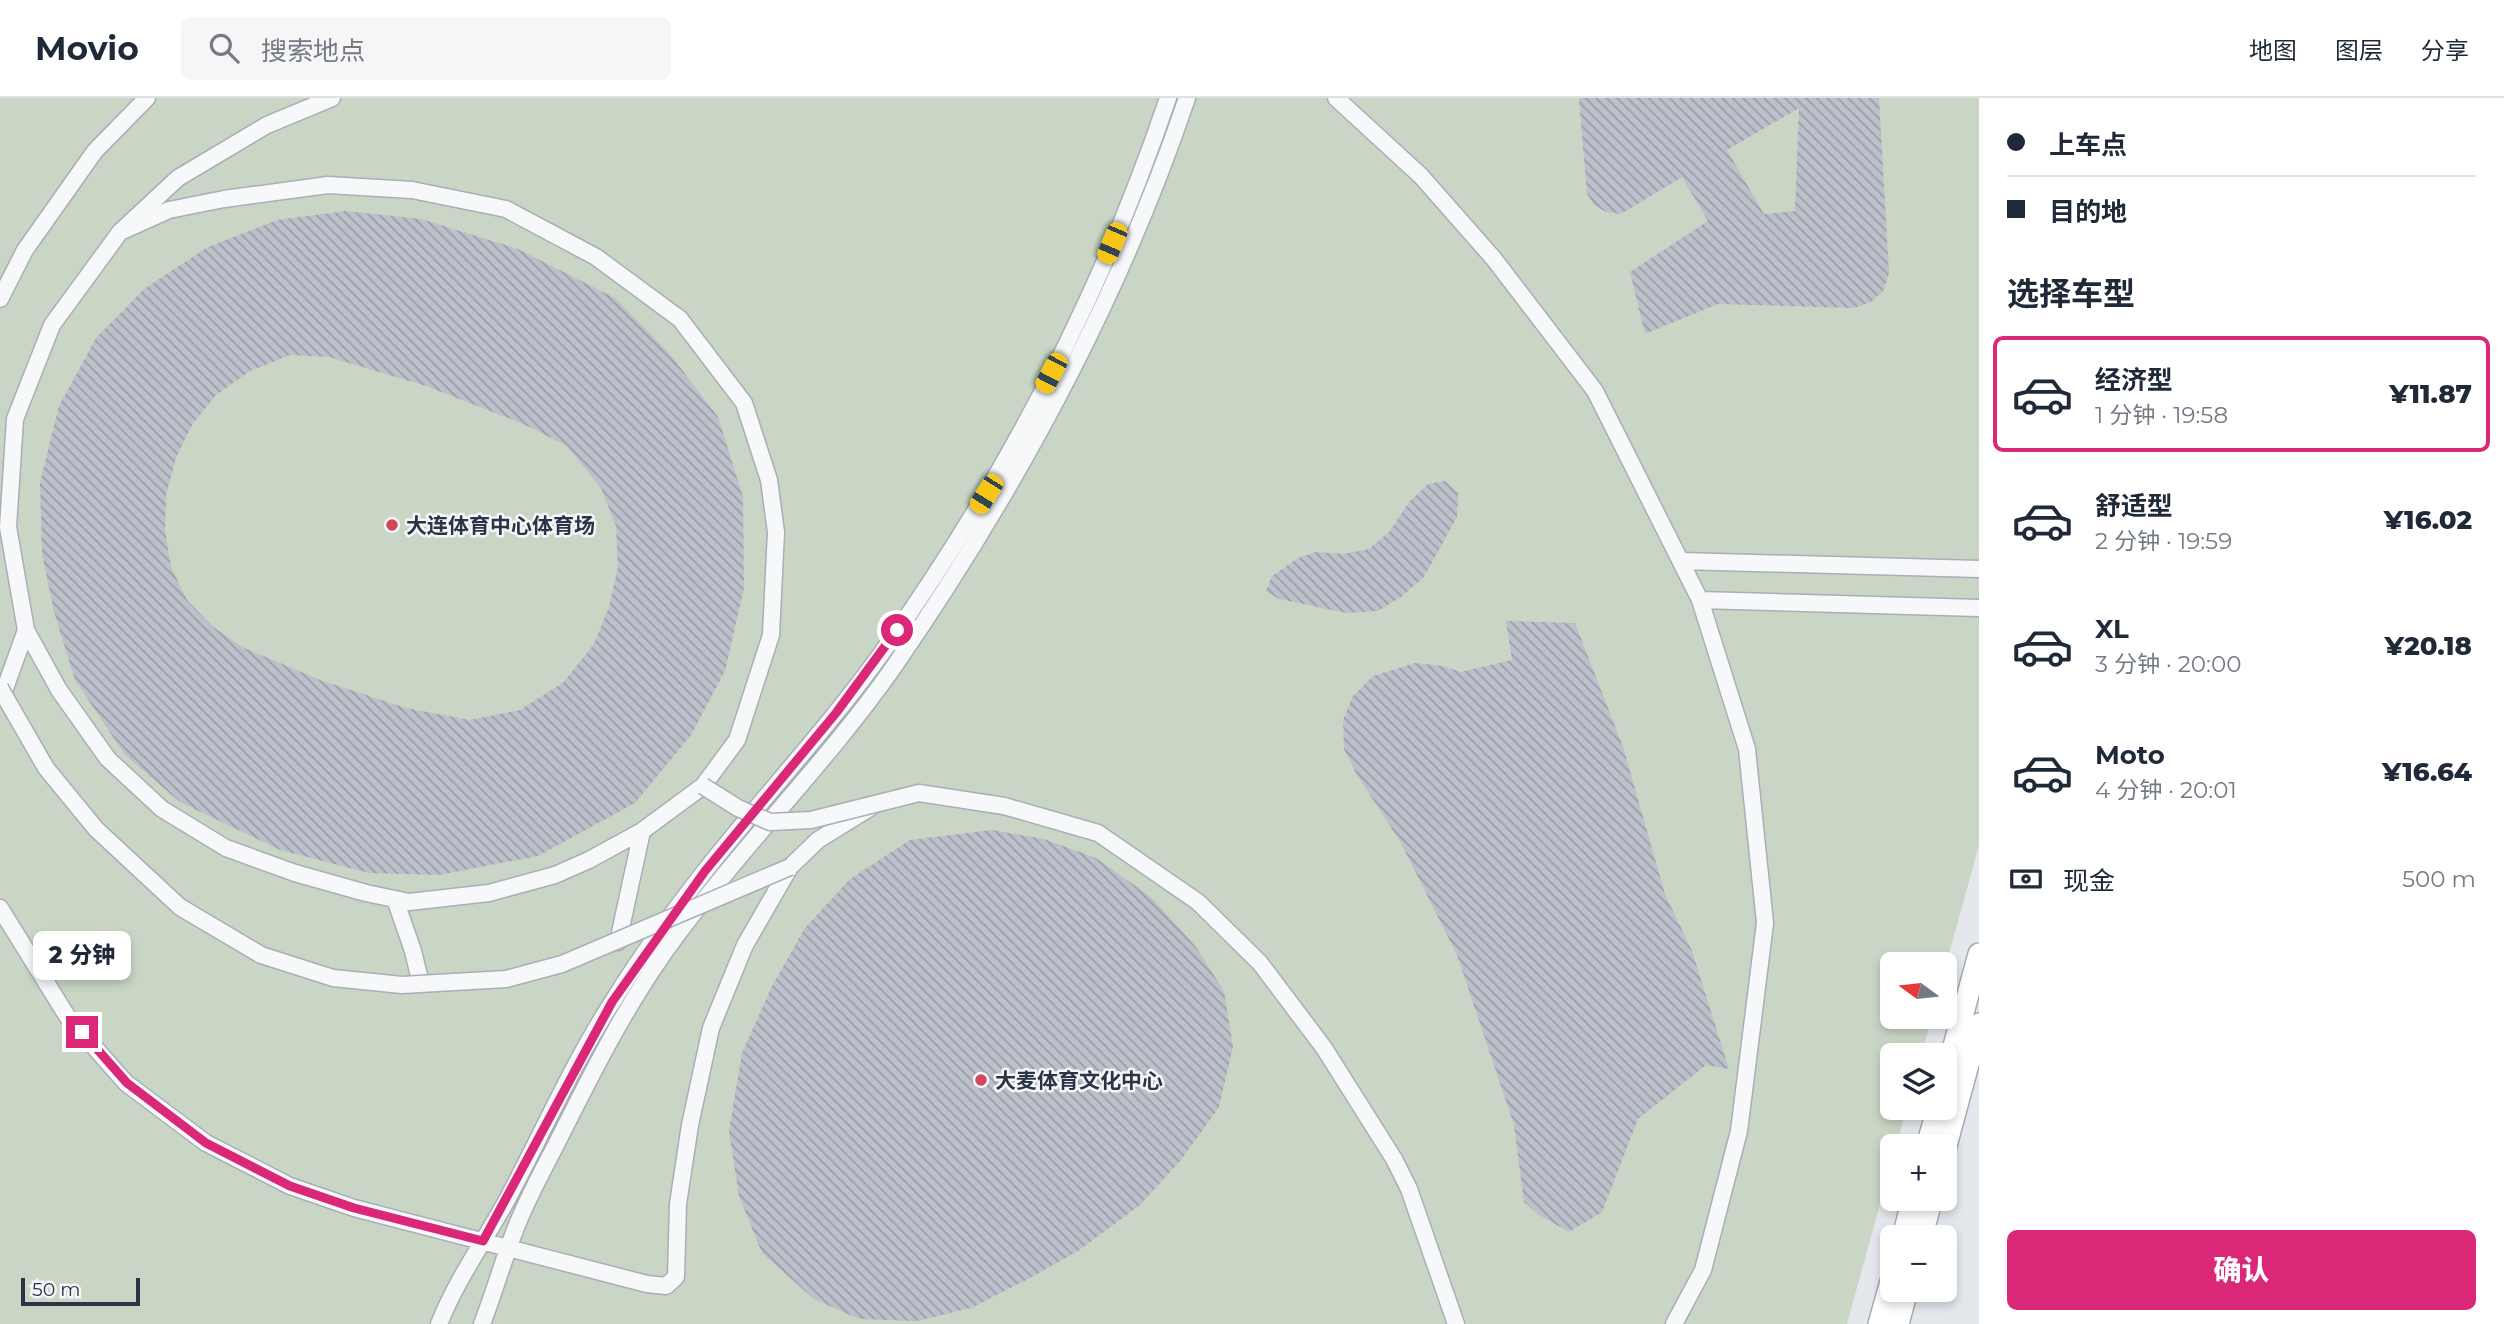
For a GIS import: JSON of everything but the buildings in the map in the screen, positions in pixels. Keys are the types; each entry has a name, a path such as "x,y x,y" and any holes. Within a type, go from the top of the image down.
{"main road":[{"path":"1955,1043 1979,954"},
{"path":"1949,1134 1979,1024"},
{"path":"1879,1324 1885,1302"},
{"path":"1898,1324 1904,1302"}],"street":[{"path":"0,299 25,250 95,151 147,98"},
{"path":"120,232 169,210 224,199 328,185 412,190 506,209 596,257 680,318 744,403 769,481 776,531 771,635 737,740 703,786 642,831 555,874 489,893 409,902 295,873 226,848 162,809 108,760 59,690 26,630 8,527 15,419 52,325 120,232 177,178 267,125 332,98"},
{"path":"439,1324 449,1298 483,1241 612,1002 705,871 836,713 884,649 986,494 1073,331 1132,197 1168,98"},
{"path":"482,1324 526,1207 583,1091 625,1014 676,937 830,750 890,672 1001,503 1088,343 1143,216 1187,98"},
{"path":"1336,98 1421,176 1494,259 1595,391 1700,600 1748,749 1765,923 1739,1131 1703,1270 1674,1324"},
{"path":"1682,561 1979,569"},
{"path":"1700,600 1979,608"},
{"path":"26,630 2,691 46,768 96,829 180,906 261,954 333,978 402,985 506,979 562,964 618,942 790,867"},
{"path":"703,786 738,808 770,822 811,820 919,793 1004,806 1098,832 1198,902 1260,963 1324,1048 1394,1159 1409,1189 1456,1324"},
{"path":"0,908 67,1016 127,1083 206,1143 290,1186 354,1208 635,1281 666,1286 676,1277 678,1204 690,1125 711,1028 745,945 790,867 818,840 876,805"},
{"path":"618,942 642,831"},
{"path":"395,899 421,984"}],"green space":[{"path":"0,98 1979,98 1979,845 1950,952 1880,952 1880,1029 1929,1029 1924,1043 1880,1043 1880,1120 1904,1120 1899,1134 1880,1134 1880,1204 1847,1324 0,1324"}],"place":[{"name":"大连体育中心体育场","path":"392,525"},
{"name":"大麦体育文化中心","path":"981,1080"}],"route":[{"path":"82,1032 127,1083 206,1143 290,1186 354,1208 483,1241 576,1064 612,1002 654,939 705,871 836,713 897,630"}]}
